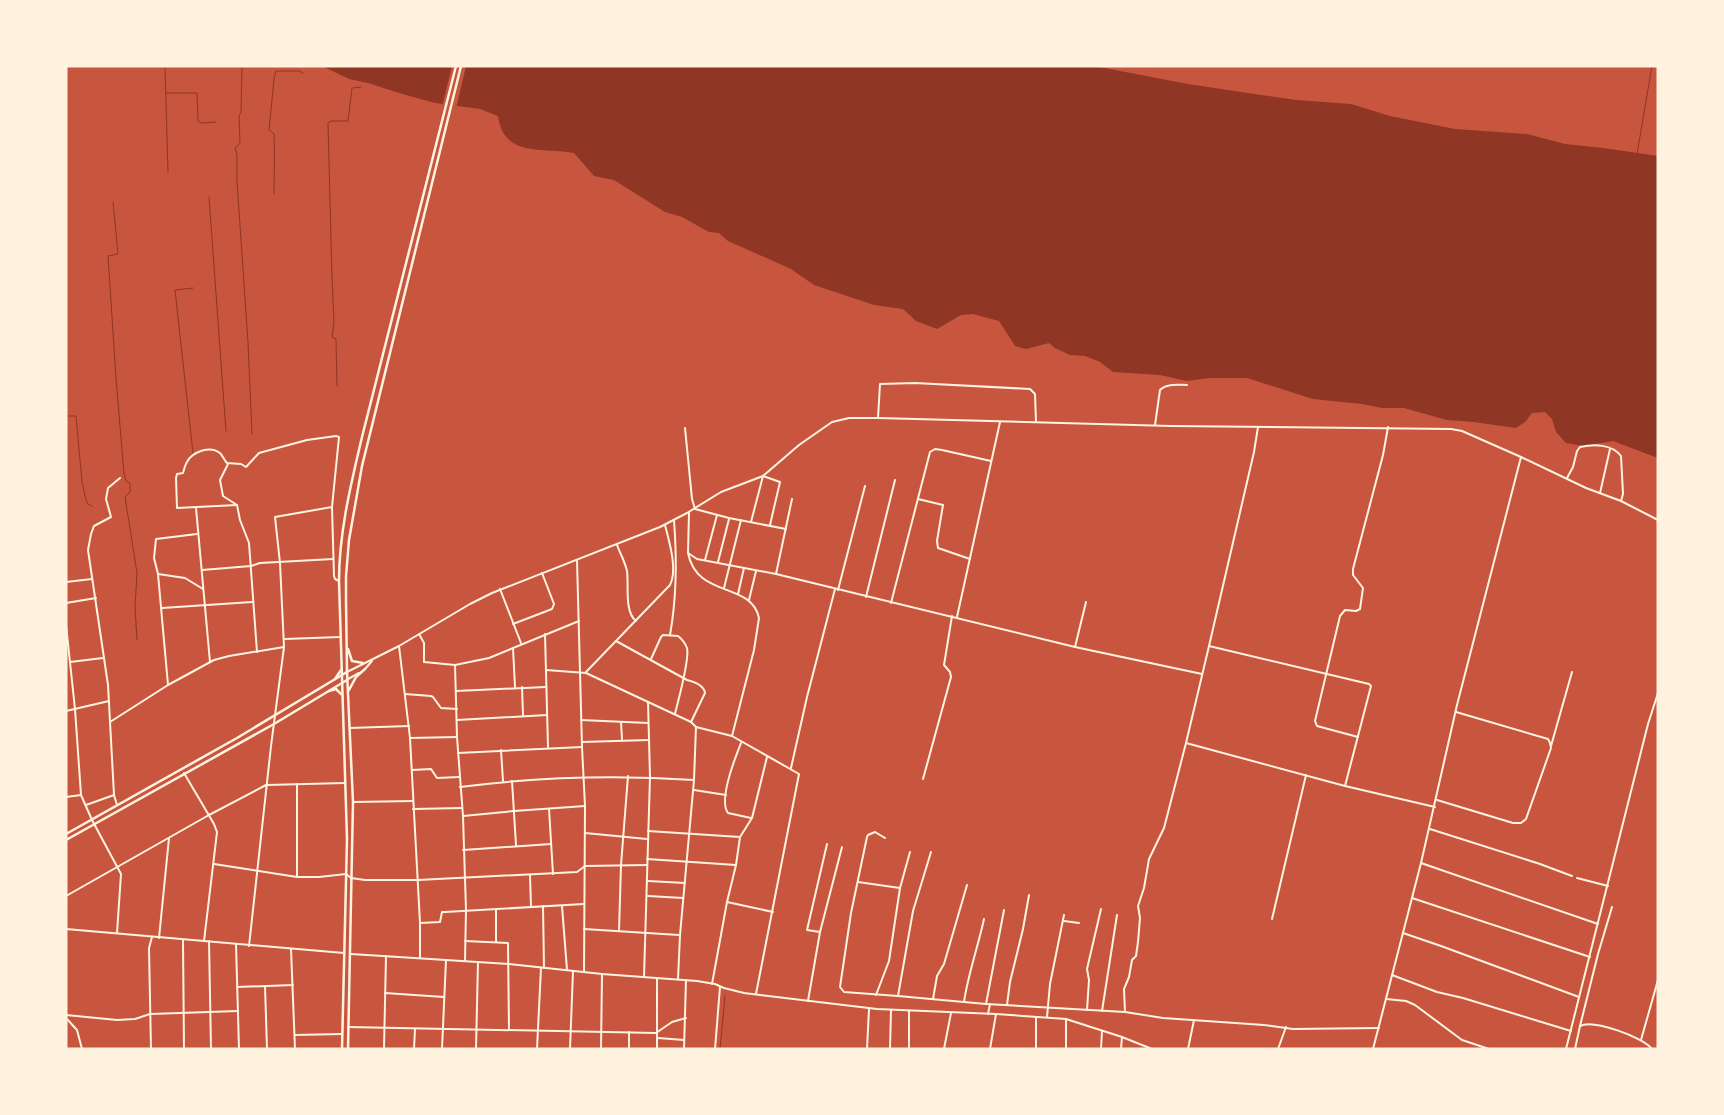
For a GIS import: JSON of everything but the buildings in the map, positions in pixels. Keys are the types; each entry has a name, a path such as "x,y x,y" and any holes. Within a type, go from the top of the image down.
{"main road":[{"path":"342,1049 346,783 339,581 342,540 352,478 456,66"},
{"path":"348,1049 353,802 347,672 346,576 354,507 362,466 460,66"},
{"path":"347,645 352,661 363,663"},
{"path":"335,679 342,666"},
{"path":"348,691 352,682 365,669"},
{"path":"66,834 275,716 347,672"},
{"path":"66,840 274,724 348,679"},
{"path":"329,690 336,688 342,697"}],"street":[{"path":"878,418 880,384 915,383 1030,389 1035,394 1036,422"},
{"path":"1155,425 1160,390 1163,386 1187,385"},
{"path":"347,672 363,663 372,661 470,604 500,589 664,525 695,509 721,492 763,476 800,445 832,422 849,418 1258,427 1388,427 1458,430 1521,456 1586,488 1621,501 1658,520"},
{"path":"957,617 1000,421"},
{"path":"1125,1012 1124,990 1130,977 1132,960 1136,956 1138,942 1140,918 1138,906 1150,859 1164,828 1186,743 1254,452 1258,427"},
{"path":"1358,737 1315,724 1315,721 1325,674 1342,612 1360,609 1363,588 1353,575 1353,569 1383,455 1388,427"},
{"path":"685,428 692,499 695,509"},
{"path":"237,505 177,508 177,474 183,473 186,462 190,458 204,450 212,450 221,454 228,464 241,464 246,467 259,453 307,440 336,436 339,439 332,507 334,576 339,581"},
{"path":"1566,479 1573,467 1577,451 1580,447 1600,445 1619,453 1621,456 1623,494 1621,501"},
{"path":"1600,493 1610,449"},
{"path":"891,603 928,457 932,450 942,450 991,461"},
{"path":"1373,1049 1430,829 1456,712 1521,456"},
{"path":"228,464 220,480 223,496 237,505 240,520 249,543 257,652"},
{"path":"751,522 763,476"},
{"path":"763,476 780,482 770,525"},
{"path":"117,805 114,795 109,702 88,550 91,534 96,524 110,519 106,492 111,484 120,478"},
{"path":"866,597 895,480"},
{"path":"791,768 807,697 865,486"},
{"path":"918,498 943,505 937,541 938,548 970,559"},
{"path":"776,574 792,499"},
{"path":"249,946 266,785 285,639 275,517 332,507"},
{"path":"196,508 210,662"},
{"path":"695,509 786,529"},
{"path":"688,512 688,553 690,562 705,580 711,584 749,600 755,607 759,618 754,650 732,736"},
{"path":"705,560 717,515"},
{"path":"718,562 729,518"},
{"path":"670,635 675,609 676,582 674,520"},
{"path":"724,589 742,520"},
{"path":"586,673 672,582 671,552 664,525"},
{"path":"168,686 162,608 154,558 156,539 197,534"},
{"path":"617,544 627,571 629,610 632,618 636,621"},
{"path":"688,553 697,559 776,574 1076,647 1202,674"},
{"path":"202,570 251,566 260,563 334,559"},
{"path":"577,560 585,806 584,972"},
{"path":"738,595 744,568"},
{"path":"749,600 756,571"},
{"path":"513,624 552,609 554,604 542,573"},
{"path":"158,574 185,578 203,589"},
{"path":"66,582 92,579"},
{"path":"500,589 521,644"},
{"path":"66,603 96,598"},
{"path":"162,608 253,602"},
{"path":"1076,647 1086,602"},
{"path":"923,780 951,677 950,672 944,665 952,616"},
{"path":"420,634 424,643 424,662 455,665 489,658 579,621"},
{"path":"66,625 76,709 82,795 92,820 121,874 117,934"},
{"path":"545,634 548,748"},
{"path":"651,660 661,637 678,636 687,646 688,654 675,714"},
{"path":"285,639 340,637"},
{"path":"616,642 700,685 704,689 705,693 690,722"},
{"path":"399,646 410,738 420,923 420,958"},
{"path":"1209,646 1371,686 1345,786"},
{"path":"110,722 210,662 225,657 284,647"},
{"path":"513,648 515,688"},
{"path":"70,662 103,657"},
{"path":"348,679 365,669 372,661"},
{"path":"455,665 466,910 465,961"},
{"path":"546,670 581,671 586,673 675,714 690,722 696,728 732,736 741,743 791,768 799,774 756,994"},
{"path":"1436,800 1513,822 1521,823 1526,819 1551,748 1572,672"},
{"path":"456,690 547,686"},
{"path":"522,687 523,716"},
{"path":"1566,1049 1648,724 1658,693"},
{"path":"405,694 431,696 434,697 441,708 457,709"},
{"path":"66,711 109,702"},
{"path":"644,977 650,777 648,702"},
{"path":"1456,712 1548,739 1551,748"},
{"path":"457,720 547,715"},
{"path":"582,720 648,723"},
{"path":"621,722 622,740"},
{"path":"350,728 409,726"},
{"path":"678,980 680,935 694,780 696,728"},
{"path":"410,738 457,737"},
{"path":"582,742 649,740"},
{"path":"741,743 731,768 725,807 728,813 752,818"},
{"path":"1186,743 1345,786 1435,807"},
{"path":"458,753 582,747"},
{"path":"501,750 503,781"},
{"path":"712,984 740,837 752,818 767,757"},
{"path":"412,770 432,769 437,778 459,777"},
{"path":"184,773 217,832 204,941"},
{"path":"1272,919 1306,775"},
{"path":"460,787 503,781 584,777 628,776 694,780"},
{"path":"619,931 620,865 628,776"},
{"path":"512,781 516,845"},
{"path":"66,896 266,785 346,783"},
{"path":"297,784 297,877"},
{"path":"693,790 726,795"},
{"path":"66,797 82,795"},
{"path":"86,805 114,795"},
{"path":"353,802 413,802"},
{"path":"462,816 585,806"},
{"path":"413,809 462,808"},
{"path":"550,809 553,874"},
{"path":"1430,829 1572,876"},
{"path":"648,831 740,837"},
{"path":"885,838 878,832 872,832 868,835 851,913 840,987 844,992 986,1004 1125,1012 1163,1018 1303,1029 1379,1028"},
{"path":"585,833 648,839"},
{"path":"159,938 169,838"},
{"path":"463,850 551,844"},
{"path":"820,932 807,930 827,844"},
{"path":"808,1001 820,932 842,847"},
{"path":"876,995 889,961 900,888 910,852"},
{"path":"898,996 913,910 931,852"},
{"path":"647,859 736,865"},
{"path":"1421,863 1598,924"},
{"path":"214,864 297,877 346,874 351,878 418,880 577,872 585,866 647,865"},
{"path":"530,875 531,907"},
{"path":"1577,878 1608,886"},
{"path":"647,880 685,883"},
{"path":"857,881 900,888"},
{"path":"933,999 937,976 944,964 967,885"},
{"path":"1008,1005 1010,982 1029,895"},
{"path":"647,896 683,898"},
{"path":"1412,898 1590,957"},
{"path":"727,902 773,912"},
{"path":"420,923 440,922 442,912 584,904"},
{"path":"537,1049 543,968 543,906"},
{"path":"562,906 567,970"},
{"path":"1575,1049 1612,907"},
{"path":"496,909 496,943"},
{"path":"1087,1010 1090,980 1087,969 1101,909"},
{"path":"986,1004 1004,910"},
{"path":"1047,1017 1050,984 1064,915"},
{"path":"1102,1011 1116,915"},
{"path":"964,1002 984,919"},
{"path":"1064,922 1079,923"},
{"path":"66,929 152,938 344,953"},
{"path":"584,929 680,935"},
{"path":"1403,933 1579,997"},
{"path":"151,1049 150,948 152,938"},
{"path":"183,940 184,1049"},
{"path":"209,941 210,1049"},
{"path":"466,941 508,942 509,1030"},
{"path":"236,944 239,1049"},
{"path":"291,949 295,1049"},
{"path":"350,954 509,964 602,974 686,980 712,984 735,991 868,1008 1047,1017 1102,1030 1152,1049"},
{"path":"384,1049 386,956"},
{"path":"442,1049 446,960"},
{"path":"476,1049 478,962"},
{"path":"570,1049 573,971"},
{"path":"601,1049 602,974"},
{"path":"1392,975 1437,992 1463,998 1571,1031"},
{"path":"657,978 657,1049"},
{"path":"684,1049 686,980"},
{"path":"1641,1040 1658,980"},
{"path":"237,987 293,985"},
{"path":"266,986 267,1049"},
{"path":"715,1049 720,987"},
{"path":"385,993 444,997"},
{"path":"868,994 868,999"},
{"path":"1386,999 1406,1001 1415,1005 1462,1040 1489,1049"},
{"path":"988,1014 990,1004"},
{"path":"867,1049 868,1008"},
{"path":"890,1049 891,1010"},
{"path":"66,1016 117,1020 136,1019 150,1014 238,1011"},
{"path":"909,1011 909,1049"},
{"path":"944,1049 951,1013"},
{"path":"990,1049 996,1014"},
{"path":"66,1016 77,1030 82,1049"},
{"path":"1036,1017 1036,1049"},
{"path":"348,1027 656,1033 672,1022 686,1018"},
{"path":"1066,1020 1066,1049"},
{"path":"1188,1049 1194,1020"},
{"path":"1580,1026 1591,1024 1605,1027 1641,1040 1652,1049"},
{"path":"1278,1049 1286,1027"},
{"path":"414,1049 415,1028"},
{"path":"1101,1049 1102,1030"},
{"path":"629,1032 629,1049"},
{"path":"295,1035 342,1034"},
{"path":"1121,1049 1122,1037"},
{"path":"658,1038 684,1040"},
{"path":"1139,1043 1139,1049"}],"shaded area":[{"path":"322,66 1094,66 1241,92 1296,100 1351,104 1390,116 1455,129 1527,134 1565,144 1658,156 1658,458 1613,441 1583,446 1566,443 1556,432 1552,419 1545,412 1532,413 1525,422 1516,428 1447,420 1404,408 1382,408 1313,399 1247,378 1209,378 1187,381 1160,375 1113,372 1100,362 1085,356 1070,355 1049,343 1026,349 1015,346 999,321 973,314 961,315 937,329 916,321 903,309 874,305 814,285 791,269 728,241 719,233 709,232 682,217 665,212 614,180 594,176 574,153 537,150 516,145 508,139 502,129 498,116 480,109 435,103 349,79"}],"pier":[{"path":"452,66 466,66 456,109 442,107"}],"waterway":[{"path":"165,66 168,172"},
{"path":"242,66 241,112 239,116 240,143 235,148 237,155 252,434"},
{"path":"1637,154 1652,66"},
{"path":"274,194 274,134 269,130 274,79 276,71 299,71 303,73"},
{"path":"337,386 336,339 332,337 334,322 328,123 331,121 348,121 352,88 361,87"},
{"path":"166,93 197,93 198,121 201,123 216,122"},
{"path":"209,197 226,431"},
{"path":"113,202 118,254 108,256 124,474 126,481 130,483 130,492 125,497 137,573 135,607 137,640"},
{"path":"193,288 175,290 193,453"},
{"path":"66,416 76,416 82,482 86,500 92,506"},
{"path":"720,1049 725,996"}]}
